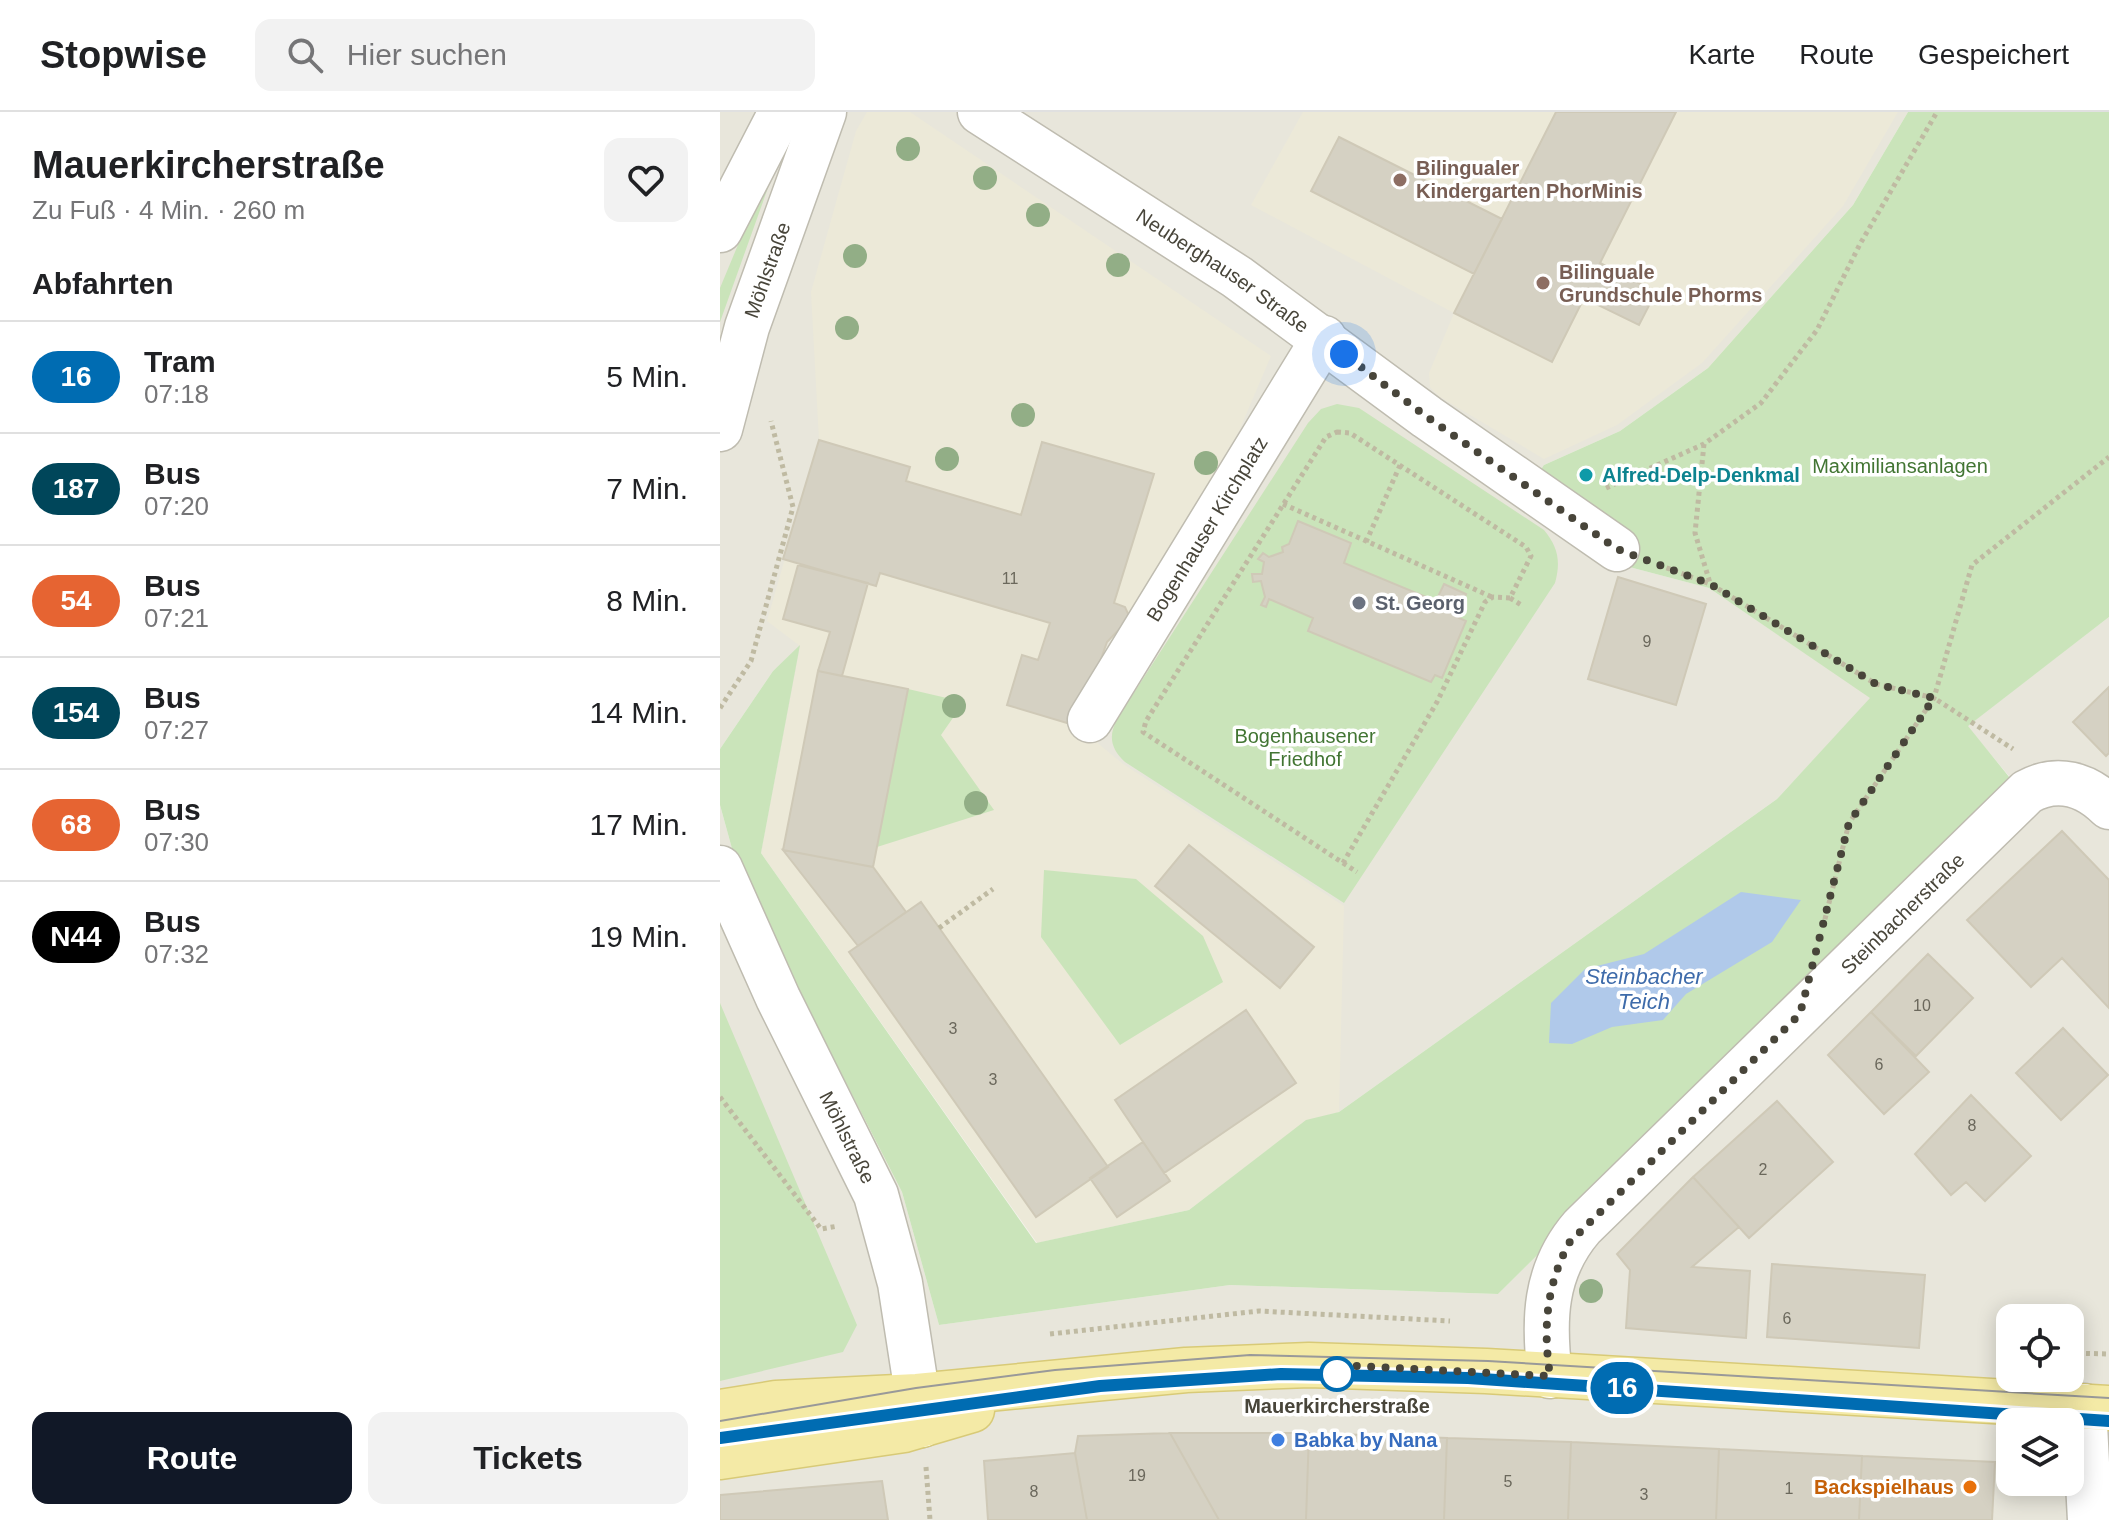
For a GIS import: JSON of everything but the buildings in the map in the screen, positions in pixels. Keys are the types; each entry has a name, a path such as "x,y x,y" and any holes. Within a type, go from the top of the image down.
{"main road":[{"path":"720,1412 776,1403 921,1424 1074,1380 1198,1369 1309,1365 2096,1407"},
{"path":"720,1457 921,1424 1074,1380"}],"street":[{"path":"720,230 781,112"},
{"name":"Möhlstraße","path":"720,429 747,327 824,112"},
{"name":"Neuberghauser Straße","path":"980,112 1237,277 1324,338 1427,417 1617,549"},
{"name":"Bogenhauser Kirchplatz","path":"1090,720 1324,338"},
{"path":"2046,788 2091,790 2109,807"},
{"name":"Steinbacherstraße","path":"1550,1376 1544,1327 1555,1273 1569,1243 2046,788"},
{"name":"Möhlstraße","path":"720,868 778,998 876,1195 900,1283 921,1424"},
{"path":"2090,1520 2096,1407"},
{"path":"720,1438 921,1424"}],"path":[{"path":"1558,508 1704,444 1761,403 1817,330 1860,244 1937,112"},
{"path":"720,708 751,661 793,507 770,417"},
{"path":"1357,872 1143,732 1146,721 1326,437 1337,432 1350,433 1526,547 1531,556 1510,598"},
{"path":"1704,444 1695,533 1710,584"},
{"path":"1819,941 1849,823 1934,698 1972,565 2109,457"},
{"path":"1366,542 1400,466"},
{"path":"1283,504 1493,597 1510,598 1523,606"},
{"path":"1617,549 1710,584 1876,684 1934,698 2046,788"},
{"path":"1343,863 1437,702 1485,602 1493,597"},
{"path":"939,928 993,889"},
{"path":"720,1097 821,1229 852,1223"},
{"path":"2084,1353 2109,1354"},
{"path":"921,1424 930,1520"}],"shaded area":[{"path":"720,112 1908,112 1853,205 1708,368 1620,431 1544,465 1599,559 1709,588 1871,698 1777,799 1339,1112 1306,1121 761,853 799,647 773,671 720,749"},
{"path":"867,112 910,112 1271,356 1239,431 1123,628 1115,631 1107,642 1077,726 1123,764 1344,906 1339,1112 1306,1121 1189,1210 1037,1243 761,853 800,646 767,621 819,440 811,292 856,131"},
{"path":"1303,112 1898,112 1843,206 1702,363 1617,425 1544,459 1440,397 1430,387 1429,373 1454,313 1251,205"},
{"path":"2109,617 2109,1520 720,1520 720,805 739,874 902,1192 939,1325 1230,1285 1498,1294 2014,782 1967,726"}],"green space":[{"name":"Maximiliansanlagen","path":"1908,112 2109,112 2109,617 1968,726 2014,783 1498,1294 1230,1285 939,1325 902,1192 739,874 720,805 720,749 773,671 800,645 761,853 1036,1243 1189,1210 1306,1120 1339,1112 1777,799 1870,698 1709,588 1599,559 1519,504 1544,465 1620,431 1708,368 1853,205"},
{"path":"775,156 779,157 720,322 720,288"},
{"name":"Bogenhausener Friedhof","path":"1337,404 1359,408 1544,530 1555,548 1558,561 1555,583 1344,903 1125,762 1114,747 1112,737 1117,719 1308,423 1321,409","holes":["1299,521 1351,543 1344,563 1462,612 1442,678 1435,675 1431,681 1308,631 1313,618 1269,599 1266,607 1262,605 1265,597 1261,581 1253,581 1252,574 1262,574 1264,562 1259,558 1263,553 1269,557 1283,552 1282,547 1289,544"]},
{"path":"908,689 964,702 941,735 994,810 877,847"},
{"path":"1044,870 1136,879 1203,936 1223,982 1120,1045 1041,937"},
{"path":"720,1003 857,1325 843,1352 720,1381"}],"water":[{"name":"Steinbacher Teich","path":"1741,892 1801,900 1772,942 1686,994 1663,1020 1612,1027 1572,1044 1549,1043 1551,1003 1585,969 1644,954"}],"tram line":[{"path":"720,1421 916,1388 1055,1370 1250,1355 1488,1361 2109,1398"},
{"path":"720,1438 1100,1386 1281,1374 1468,1378 2109,1421"},
{"name":"16","path":"720,1438 1100,1386 1281,1374 1468,1378 2109,1421"}],"place":[{"name":"Bilingualer Kindergarten PhorMinis","path":"1400,180"},
{"name":"Bilinguale Grundschule Phorms","path":"1543,283"},
{"name":"Alfred-Delp-Denkmal","path":"1586,475"},
{"name":"St. Georg","path":"1359,603"},
{"name":"Mauerkircherstraße","path":"1337,1374"},
{"name":"Babka by Nana","path":"1278,1440"},
{"name":"Backspielhaus","path":"1970,1487"}],"route":[{"path":"1337,1374 1337,1365 1550,1376 1544,1327 1546,1311 1555,1273 1569,1243 1800,1014 1849,823 1934,698 1876,684 1710,584 1617,549 1427,417 1344,354"}]}
